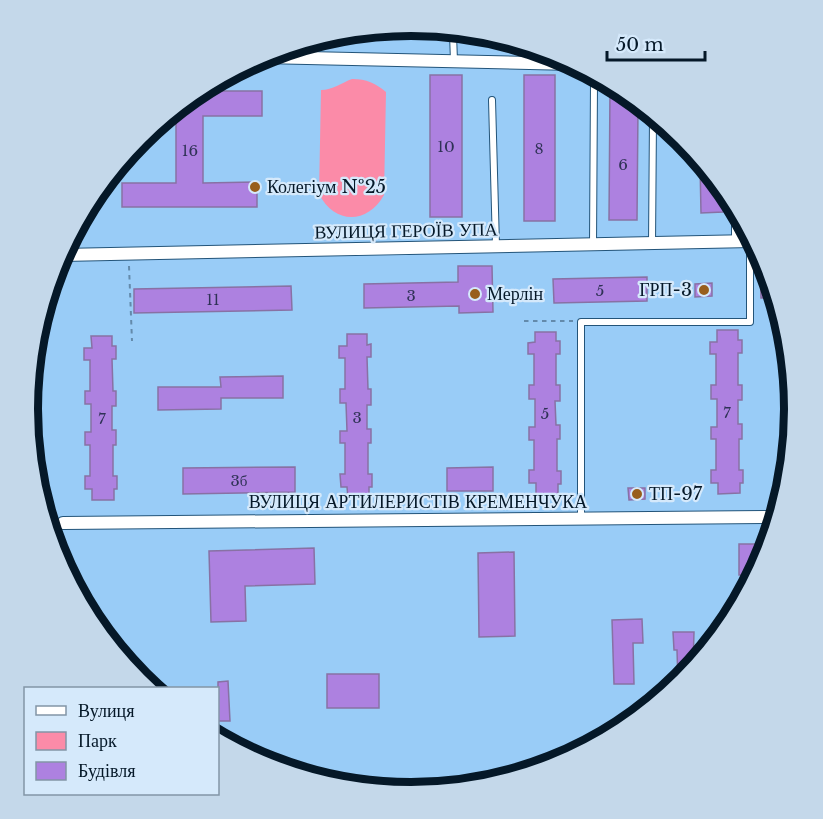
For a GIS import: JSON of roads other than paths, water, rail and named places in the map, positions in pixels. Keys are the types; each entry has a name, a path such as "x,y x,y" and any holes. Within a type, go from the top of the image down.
{"street":[{"path":"286,58 553,64"},
{"name":"ВУЛИЦЯ ГЕРОЇВ УПА","path":"72,255 745,241"},
{"name":"ВУЛИЦЯ АРТИЛЕРИСТІВ КРЕМЕНЧУКА","path":"63,523 769,517"}],"lane":[{"path":"453,38 454,62"},
{"path":"593,245 594,84"},
{"path":"492,100 496,247"},
{"path":"652,244 653,125"},
{"path":"735,223 735,242"},
{"path":"580,518 581,322 750,322 751,254"}],"place":[{"name":"Колегіум №25","path":"255,187"},
{"name":"ГРП-3","path":"704,290"},
{"name":"Мерлін","path":"475,294"},
{"name":"ТП-97","path":"637,494"}]}
